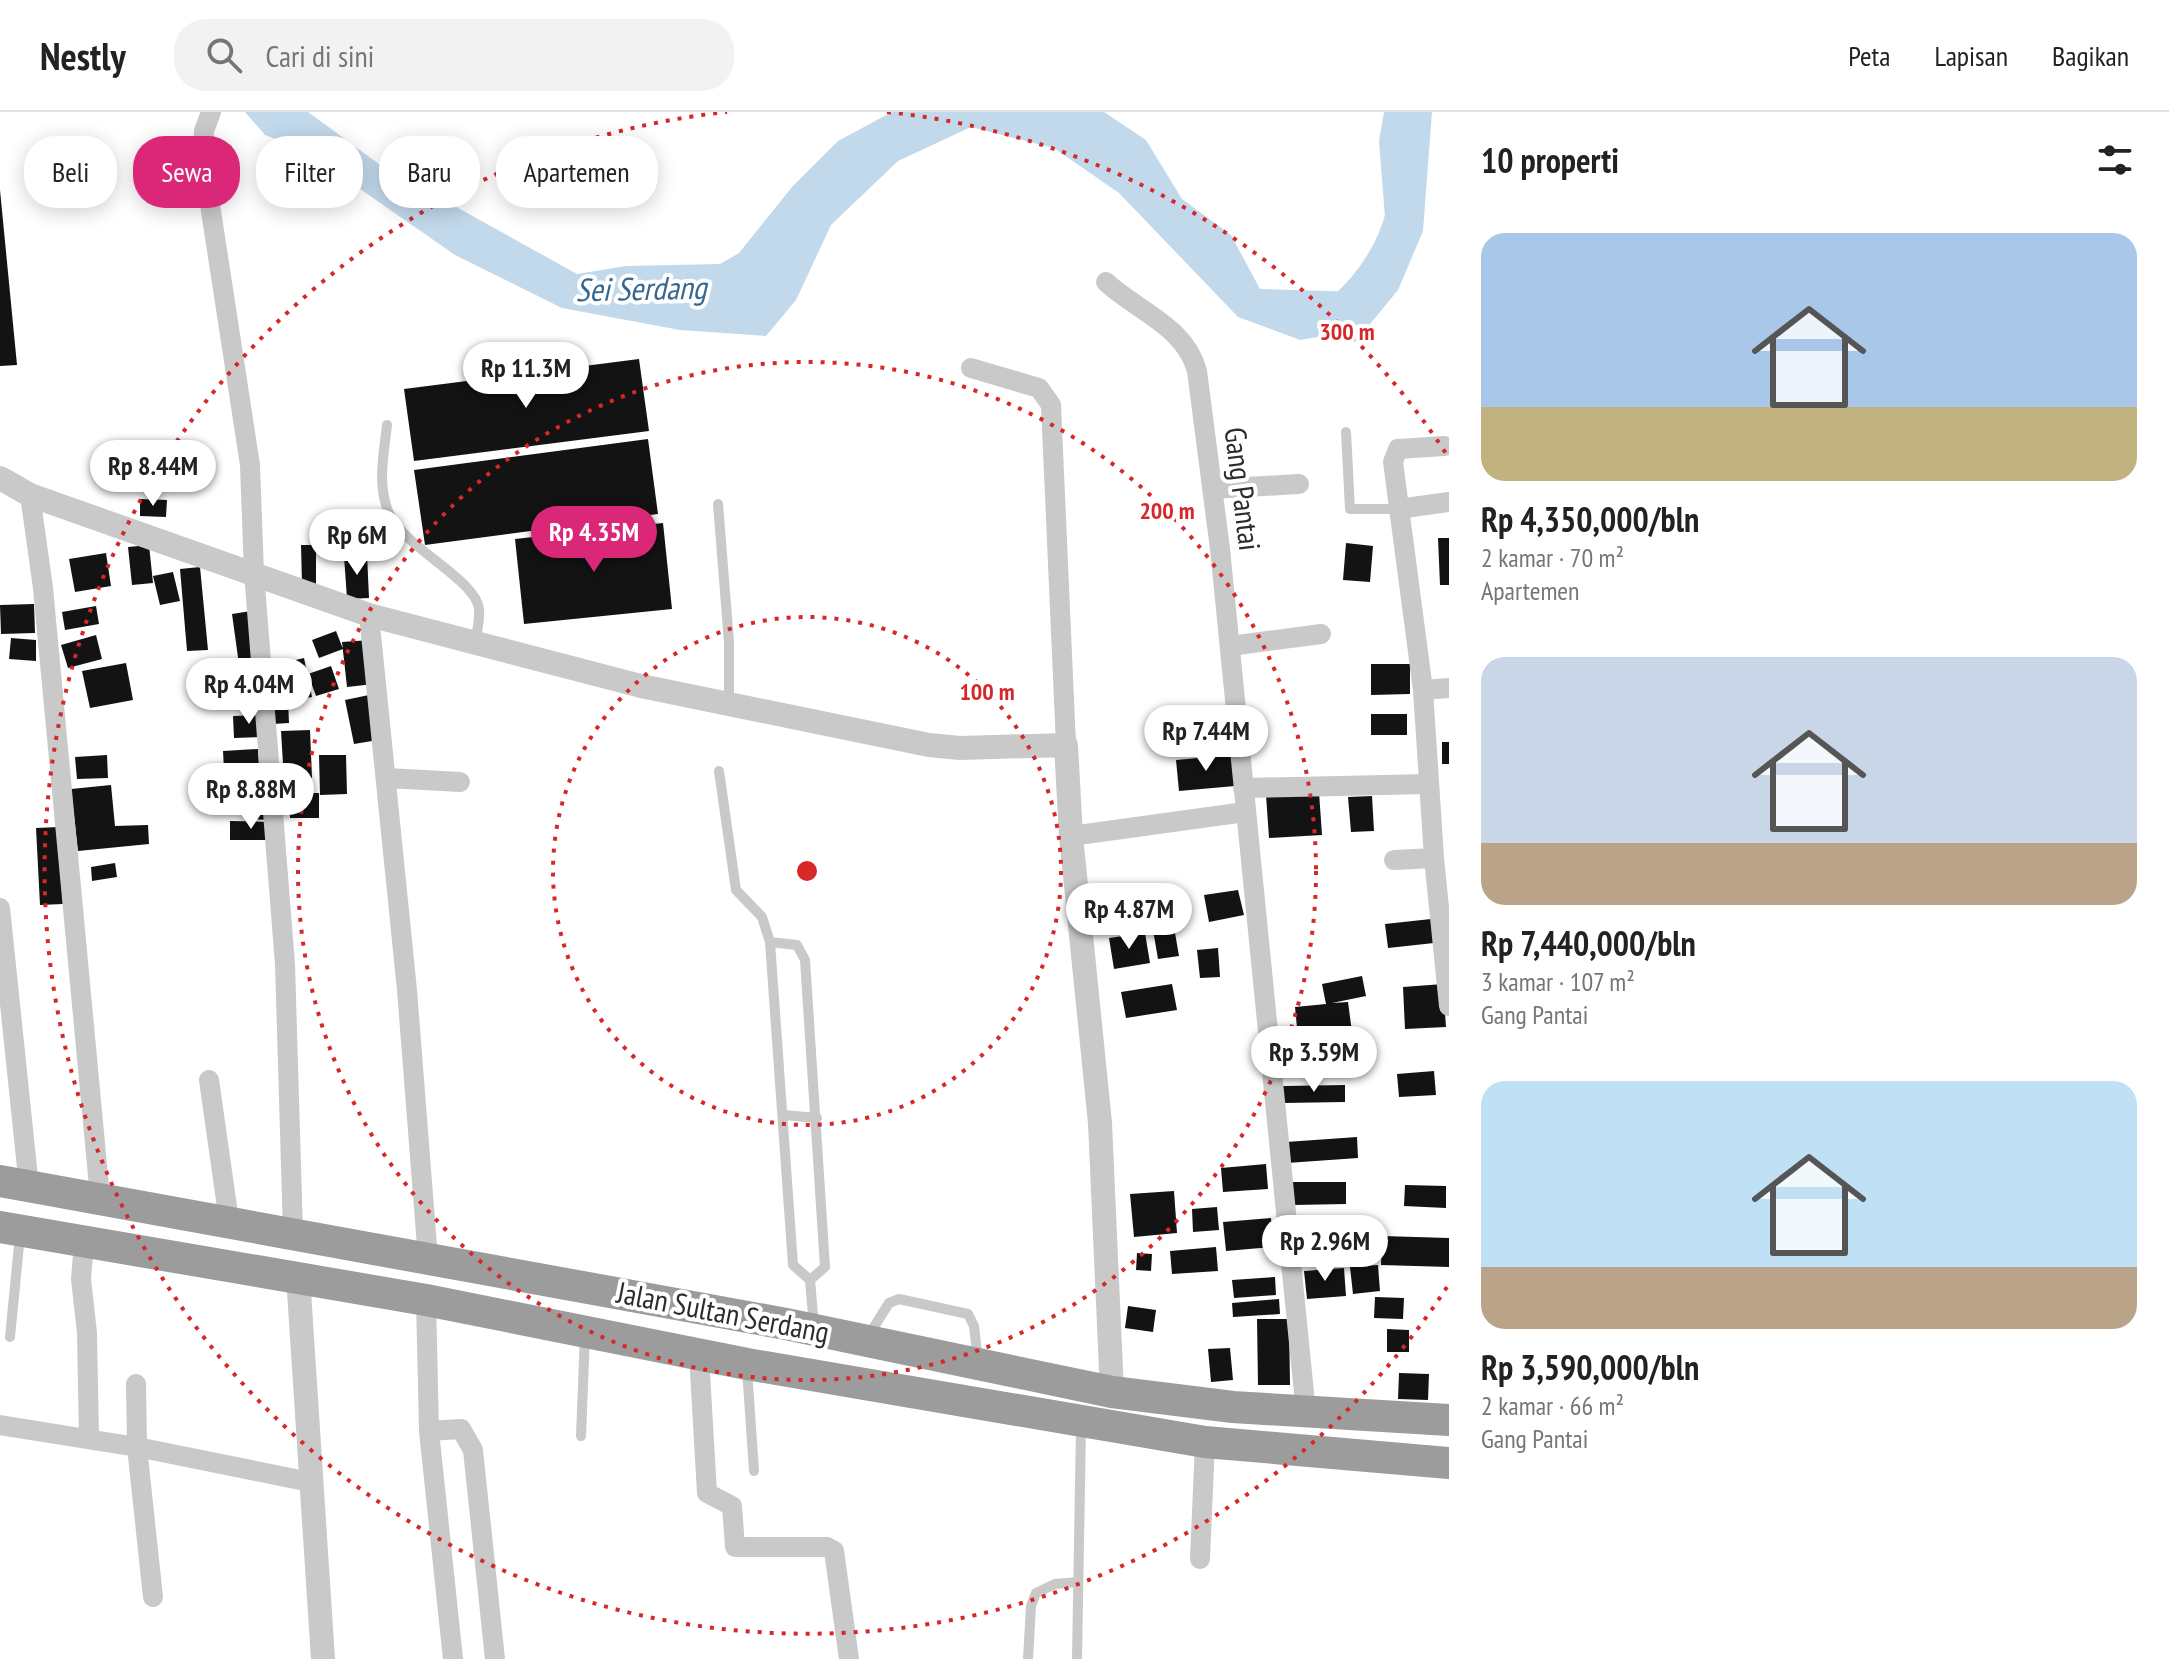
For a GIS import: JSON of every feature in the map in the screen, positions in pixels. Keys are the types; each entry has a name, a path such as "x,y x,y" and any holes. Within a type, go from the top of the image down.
{"highway":[{"name":"Jalan Sultan Serdang","path":"14,1184 100,1197 814,1330 1112,1392 1306,1413 1449,1420"},
{"name":"Jalan Sultan Serdang","path":"10,1229 298,1276 747,1364 1205,1442 1449,1463"}],"street":[{"path":"208,122 203,159 250,465 254,573 285,964 293,1233"},
{"name":"Gang Pantai","path":"1106,282 1131,304 1168,326 1193,358 1230,646 1306,1413"},
{"path":"971,368 1039,388 1051,405 1071,836 1100,1123 1112,1392"},
{"path":"1444,446 1394,452 1398,509 1423,690 1429,784 1440,820 1434,858 1449,1006"},
{"path":"0,478 30,495 369,615 476,640 641,686 929,745 960,748 1066,745"},
{"path":"1212,489 1299,484"},
{"path":"30,495 43,588 100,1197"},
{"path":"1398,509 1449,502"},
{"path":"369,615 387,778 428,1259"},
{"path":"1230,646 1321,634"},
{"path":"1423,690 1449,688"},
{"path":"387,778 460,782"},
{"path":"1243,788 1429,784"},
{"path":"1071,836 1245,812"},
{"path":"1394,860 1434,858"},
{"path":"0,908 14,1184"},
{"path":"209,1080 229,1221"},
{"path":"84,1242 81,1291 87,1333 89,1438"},
{"path":"298,1276 323,1659"},
{"path":"426,1300 429,1431 453,1659"},
{"path":"699,1355 707,1493 732,1506 733,1543 737,1549 827,1547 834,1551 849,1659"},
{"path":"136,1384 137,1447 153,1597"},
{"path":"0,1425 89,1438 310,1482"},
{"path":"429,1431 461,1429 473,1450 479,1477 495,1659"},
{"path":"1200,1559 1205,1442"}],"lane":[{"path":"387,425 381,479 388,512 417,547 469,589 479,606 476,640"},
{"path":"1346,432 1350,509 1398,509"},
{"path":"718,504 729,642 729,705"},
{"path":"719,771 736,890 760,913 770,942 793,1265 810,1280 814,1330"},
{"path":"770,942 797,945 805,960 825,1267 810,1280"},
{"path":"784,1115 817,1118"},
{"path":"10,1229 10,1337"},
{"path":"866,1340 889,1303 899,1299 968,1314 974,1326 978,1362"},
{"path":"581,1436 585,1332"},
{"path":"747,1364 754,1471"},
{"path":"1077,1659 1081,1421"},
{"path":"1028,1659 1031,1606 1036,1593 1055,1584 1078,1582"}],"water":[{"path":"245,112 308,112 341,136 268,136"},
{"path":"892,112 1104,112 1146,140 1182,199 1231,235 1260,289 1359,292 1388,255 1379,141 1384,112 1432,112 1423,231 1398,290 1366,329 1300,340 1238,317 1119,193 1054,148 971,127 898,161 831,225 796,300 766,336 680,330 562,308 455,255 387,208 458,208 577,274 626,266 720,264 739,253 792,187 838,141"},
{"path":"363,152 379,164 379,202 363,191"}],"building":[{"path":"0,190 17,365 0,366"},
{"path":"639,359 649,431 414,461 404,389"},
{"path":"648,439 658,514 425,545 414,470"},
{"path":"140,499 167,500 166,517 140,516"},
{"path":"663,523 672,609 524,624 515,539"},
{"path":"1438,538 1449,538 1449,585 1440,585"},
{"path":"1346,543 1373,546 1370,582 1343,580"},
{"path":"149,545 153,583 132,585 128,547"},
{"path":"301,545 316,545 316,585 302,585"},
{"path":"106,553 111,586 75,592 69,559"},
{"path":"367,554 369,598 347,599 344,556"},
{"path":"200,567 208,650 187,651 180,569"},
{"path":"173,572 180,601 160,605 153,576"},
{"path":"34,604 35,633 1,634 0,605"},
{"path":"96,606 99,624 65,630 62,612"},
{"path":"251,611 261,676 241,679 232,614"},
{"path":"336,631 343,649 319,658 312,640"},
{"path":"96,635 102,659 68,668 61,645"},
{"path":"11,638 36,640 36,661 9,659"},
{"path":"370,640 374,684 347,687 342,642"},
{"path":"304,658 312,697 291,701 283,663"},
{"path":"126,663 133,700 90,708 82,671"},
{"path":"1371,664 1410,664 1410,694 1371,695"},
{"path":"331,666 339,689 316,696 308,674"},
{"path":"369,695 378,740 354,744 345,700"},
{"path":"288,701 289,723 273,724 272,702"},
{"path":"1371,714 1407,714 1407,735 1371,735"},
{"path":"264,715 265,737 234,738 233,716"},
{"path":"310,730 312,778 284,780 281,731"},
{"path":"1442,742 1449,742 1449,764 1442,764"},
{"path":"258,749 259,767 224,769 223,751"},
{"path":"107,755 108,778 77,779 75,757"},
{"path":"319,755 346,755 347,794 320,795"},
{"path":"1233,755 1235,786 1179,791 1176,760"},
{"path":"225,777 267,777 267,795 225,795"},
{"path":"111,785 115,826 148,825 149,844 78,851 71,789"},
{"path":"1319,792 1322,835 1269,838 1266,795"},
{"path":"290,793 319,793 319,818 290,818"},
{"path":"1372,796 1374,831 1351,832 1348,797"},
{"path":"251,797 269,798 268,820 250,819"},
{"path":"230,821 272,822 272,840 230,840"},
{"path":"59,827 63,904 40,905 36,828"},
{"path":"115,863 117,877 92,881 91,867"},
{"path":"1238,890 1244,915 1209,922 1204,895"},
{"path":"1134,894 1136,920 1111,922 1109,896"},
{"path":"1431,919 1434,943 1388,948 1385,924"},
{"path":"1174,927 1179,956 1158,959 1153,930"},
{"path":"1145,933 1150,963 1114,969 1109,938"},
{"path":"1218,948 1220,977 1200,978 1197,950"},
{"path":"1362,976 1366,996 1332,1003 1348,1002 1352,1032 1298,1038 1295,1007 1326,1004 1322,984"},
{"path":"1172,984 1177,1010 1126,1018 1121,992"},
{"path":"1443,984 1446,1027 1405,1029 1403,987"},
{"path":"1434,1071 1436,1095 1399,1097 1397,1074"},
{"path":"1345,1085 1345,1102 1283,1103 1283,1086"},
{"path":"1357,1137 1358,1158 1287,1163 1286,1142"},
{"path":"1266,1164 1268,1189 1223,1192 1221,1168"},
{"path":"1293,1182 1346,1182 1346,1204 1293,1205"},
{"path":"1405,1185 1446,1186 1446,1208 1404,1206"},
{"path":"1174,1191 1177,1233 1134,1237 1130,1194"},
{"path":"1217,1207 1219,1230 1193,1232 1192,1209"},
{"path":"1271,1218 1273,1247 1226,1251 1223,1222"},
{"path":"1347,1232 1348,1254 1297,1259 1295,1237"},
{"path":"1382,1236 1449,1238 1449,1267 1381,1265"},
{"path":"1216,1247 1218,1271 1172,1274 1170,1251"},
{"path":"1137,1253 1152,1254 1151,1271 1136,1270"},
{"path":"1378,1265 1380,1291 1353,1294 1350,1267"},
{"path":"1344,1268 1346,1296 1307,1299 1304,1271"},
{"path":"1275,1277 1276,1295 1234,1298 1232,1280"},
{"path":"1375,1297 1404,1298 1403,1319 1374,1318"},
{"path":"1279,1299 1280,1314 1233,1317 1232,1303"},
{"path":"1128,1306 1156,1310 1153,1332 1125,1328"},
{"path":"1257,1319 1289,1319 1290,1385 1258,1385"},
{"path":"1387,1329 1409,1330 1409,1352 1387,1352"},
{"path":"1230,1348 1233,1380 1211,1382 1208,1349"},
{"path":"1399,1373 1429,1374 1428,1400 1398,1399"}],"waterway":[{"name":"Sei Serdang","path":"1344,306 1380,264 1393,239 1401,213"}]}
